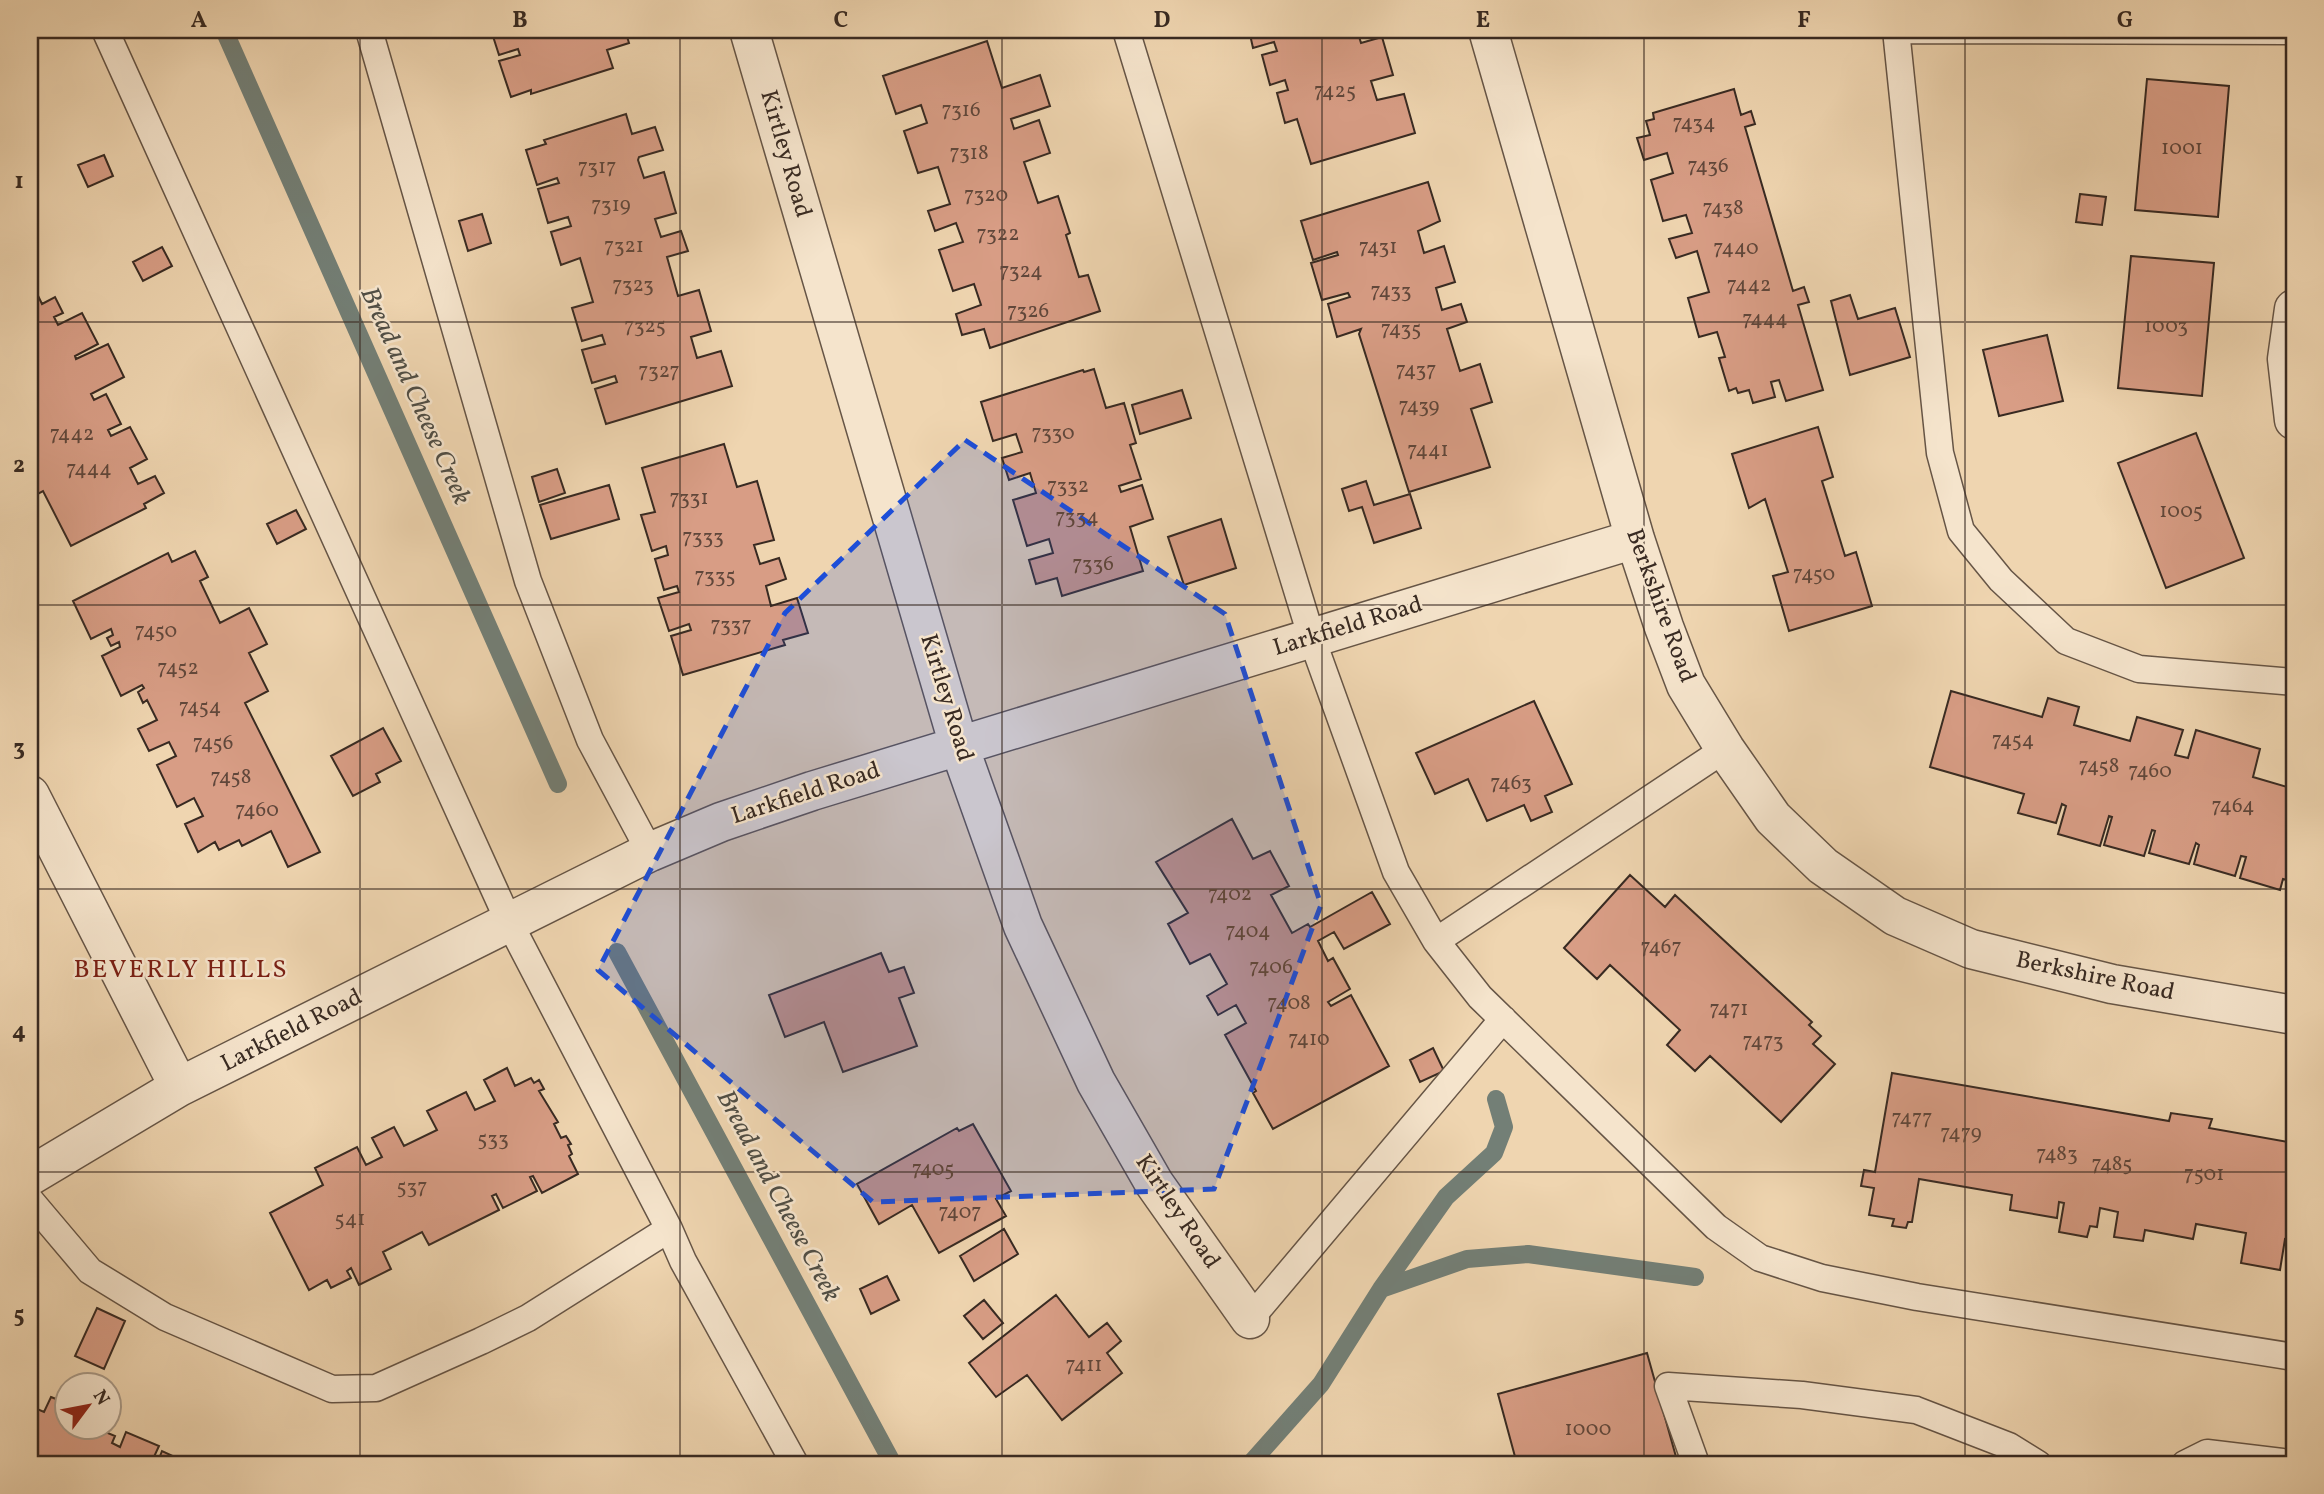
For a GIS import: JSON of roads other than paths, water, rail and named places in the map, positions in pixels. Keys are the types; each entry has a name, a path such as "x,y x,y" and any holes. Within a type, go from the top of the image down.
{"street":[{"name":"Kirtley Road","path":"749,30 959,746 1023,926 1096,1082 1154,1183 1250,1319"},
{"name":"Berkshire Road","path":"1488,30 1635,539 1686,685 1725,749 1773,818 1823,866 1895,916 1971,950 2112,984 2294,1016"},
{"path":"2294,309 2291,360 2294,420"},
{"name":"Larkfield Road","path":"30,1175 179,1087 650,852 721,822 959,746 1635,539"},
{"path":"30,795 179,1087"}],"lane":[{"path":"105,30 509,922 669,1229 683,1261 795,1464"},
{"path":"369,30 528,581 590,740 650,852"},
{"path":"1126,30 1312,639 1396,872 1436,941 1480,998 1716,1227 1760,1258 1822,1278 1917,1297 2294,1357"},
{"path":"1896,30 1940,453 1961,531 2001,580 2066,641 2139,669 2294,682"},
{"path":"1910,30 2294,31"},
{"path":"1436,941 1725,749"},
{"path":"1250,1319 1503,1019"},
{"path":"30,1200 90,1271 165,1317 332,1388 376,1388 481,1341 528,1318 669,1229"},
{"path":"1696,1464 1668,1386 1802,1395 1916,1410 2009,1446 2038,1464"},
{"path":"2185,1464 2207,1453 2285,1464"}],"waterway":[{"name":"Bread and Cheese Creek","path":"224,30 558,784"},
{"name":"Bread and Cheese Creek","path":"617,952 893,1464"},
{"path":"1250,1464 1321,1384 1381,1289 1446,1197 1494,1153 1504,1127 1496,1099"},
{"path":"1381,1289 1467,1259 1528,1254 1695,1277"}],"district":[{"name":"BEVERLY HILLS","path":"181,970"}]}
